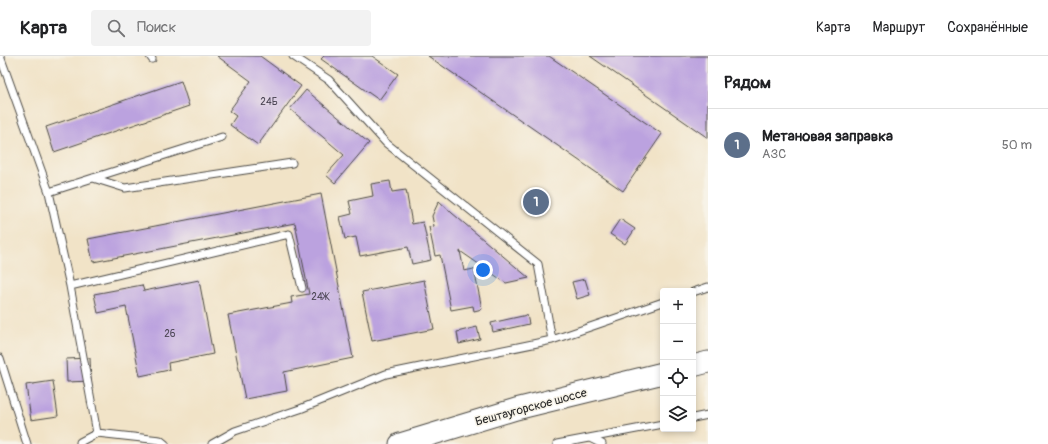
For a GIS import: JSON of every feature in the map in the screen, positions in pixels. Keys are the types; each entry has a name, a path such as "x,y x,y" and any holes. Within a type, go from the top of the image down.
{"main road":[{"path":"696,365 708,362"},
{"name":"Бештаугорское шоссе","path":"400,444 516,409 660,374"}],"lane":[{"path":"0,56 48,192 70,286 97,433"},
{"path":"294,56 329,80 386,143 538,264 552,340"},
{"path":"48,192 222,137"},
{"path":"93,178 125,188 292,163"},
{"path":"70,286 289,234 302,288"},
{"path":"696,291 708,287"},
{"path":"212,444 235,431 300,409 386,374 552,340 660,303"},
{"path":"0,358 27,444"},
{"path":"696,417 708,415"},
{"path":"557,444 660,425"},
{"path":"80,444 80,442 97,433 160,440 165,444"},
{"path":"590,438 602,444"}],"building":[{"path":"217,56 260,56 301,86 258,145 230,125 236,116 229,111 251,81"},
{"path":"324,56 372,56 398,74 379,100 321,59"},
{"path":"428,56 549,56 662,134 623,191"},
{"path":"590,56 708,56 708,138"},
{"path":"181,81 189,106 54,152 46,127"},
{"path":"306,90 369,143 335,183 326,175 344,155 290,109"},
{"path":"390,181 392,192 406,190 412,224 423,222 431,260 412,264 408,247 360,256 356,237 345,239 340,217 352,214 349,201 373,196 371,184"},
{"path":"321,194 353,358 284,372 287,391 245,399 228,315 292,303 291,297 309,294 295,223 93,262 88,239"},
{"path":"439,201 529,278 506,283 460,251 464,271 474,269 482,309 474,311 473,306 451,310 440,255 435,256 429,227 434,226 432,216"},
{"path":"620,219 635,229 625,244 610,234"},
{"path":"585,279 590,295 577,299 572,282"},
{"path":"199,280 213,354 168,363 169,370 140,376 126,307 98,313 94,294 142,285 144,291"},
{"path":"424,280 434,329 372,341 362,292"},
{"path":"527,315 529,324 493,332 491,323"},
{"path":"477,327 480,339 459,344 457,332"},
{"path":"90,358 91,381 67,382 66,359"},
{"path":"53,381 58,416 31,420 26,385"}],"place":[{"name":"Метановая заправка","path":"536,202"}]}
